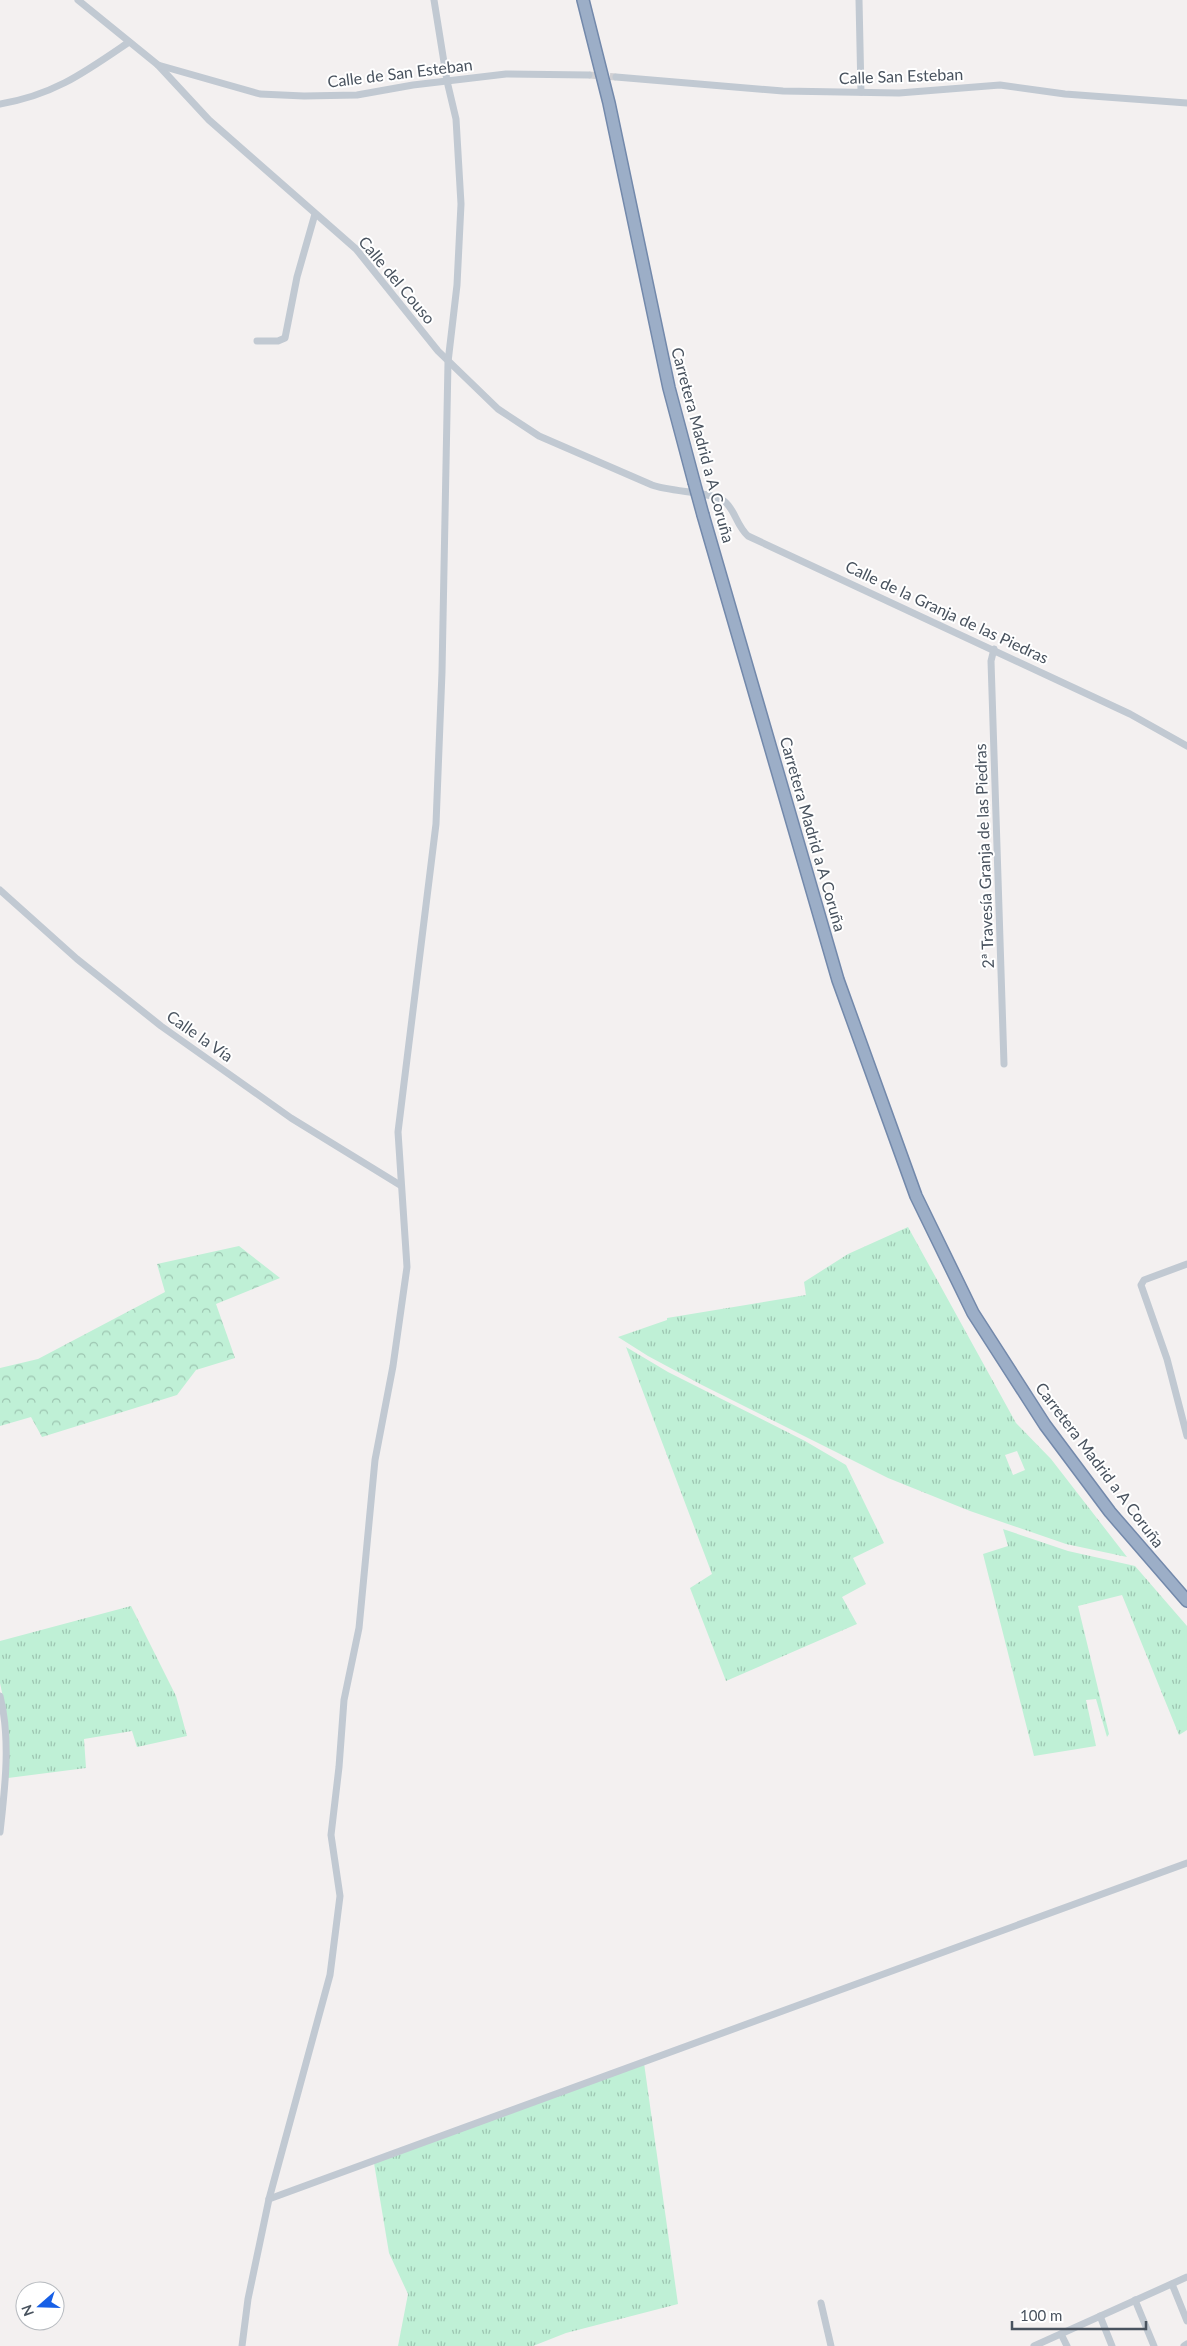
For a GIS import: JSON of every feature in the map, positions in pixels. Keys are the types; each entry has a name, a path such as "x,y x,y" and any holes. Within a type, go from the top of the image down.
{"highway":[{"name":"Carretera Madrid a A Coruña","path":"584,0 609,103 669,388 703,515 838,980 916,1196 973,1313 1045,1425 1110,1512 1187,1601"}],"street":[{"name":"Calle del Couso","path":"78,0 158,65 209,120 356,249 448,362 501,412 539,436 661,488 708,495"},
{"path":"242,2346 248,2299 269,2199 330,1975 340,1896 331,1835 344,1700 359,1628 375,1460 393,1366 407,1266 405,1225 400,1185 398,1132 436,824 442,672 448,362 457,285 461,204 456,119 447,81 434,0"},
{"path":"859,0 861,92"},
{"path":"0,104 23,100 56,88 88,70 129,42"},
{"name":"Calle de San Esteban","path":"158,65 268,95 320,97 357,95 447,81 521,74 589,75"},
{"name":"Calle San Esteban","path":"616,77 783,91 899,93 1000,86 1065,94 1187,103"},
{"path":"257,341 278,341 286,338 297,277 315,214"},
{"name":"Calle de la Granja de las Piedras","path":"708,495 724,500 732,509 740,528 748,536 1130,714 1187,746"},
{"name":"2ª Travesía Granja de las Piedras","path":"994,649 991,661 1004,1064"},
{"name":"Calle la Vía","path":"0,890 77,959 161,1026 291,1118 400,1185"},
{"path":"1187,1264 1144,1280 1141,1285 1167,1359 1187,1436"},
{"path":"0,1696 3,1708 6,1780 0,1832"},
{"path":"269,2199 1187,1862"},
{"path":"1034,2346 1187,2277"},
{"path":"1172,2284 1187,2321"},
{"path":"1135,2300 1154,2346"},
{"path":"821,2303 831,2346"},
{"path":"1100,2316 1112,2346"},
{"path":"1061,2334 1067,2346"}],"green space":[{"path":"908,1227 1016,1423 1051,1459 1127,1557 1066,1544 970,1511 888,1478 702,1385 648,1356 618,1337 667,1320 667,1318 806,1295 804,1282 848,1254","holes":["1017,1451 1025,1470 1013,1475 1005,1455"]},
{"path":"239,1246 280,1278 216,1304 235,1358 196,1370 177,1395 42,1437 31,1417 0,1426 0,1368 38,1359 165,1292 157,1264"},
{"path":"626,1347 668,1372 805,1441 846,1465 884,1543 853,1558 866,1584 842,1597 857,1624 726,1681 690,1588 712,1574"},
{"path":"1003,1529 1068,1551 1135,1566 1187,1626 1187,1730 1179,1735 1122,1595 1078,1606 1109,1734 1107,1737 1096,1699 1086,1700 1096,1746 1034,1756 983,1554 1008,1546"},
{"path":"131,1606 176,1696 187,1736 137,1747 132,1731 84,1739 86,1768 8,1778 6,1711 0,1683 0,1641"},
{"path":"644,2063 678,2304 566,2333 533,2346 398,2346 408,2294 389,2253 374,2163"}],"tunnel":[{"path":"589,75 616,77"}]}
